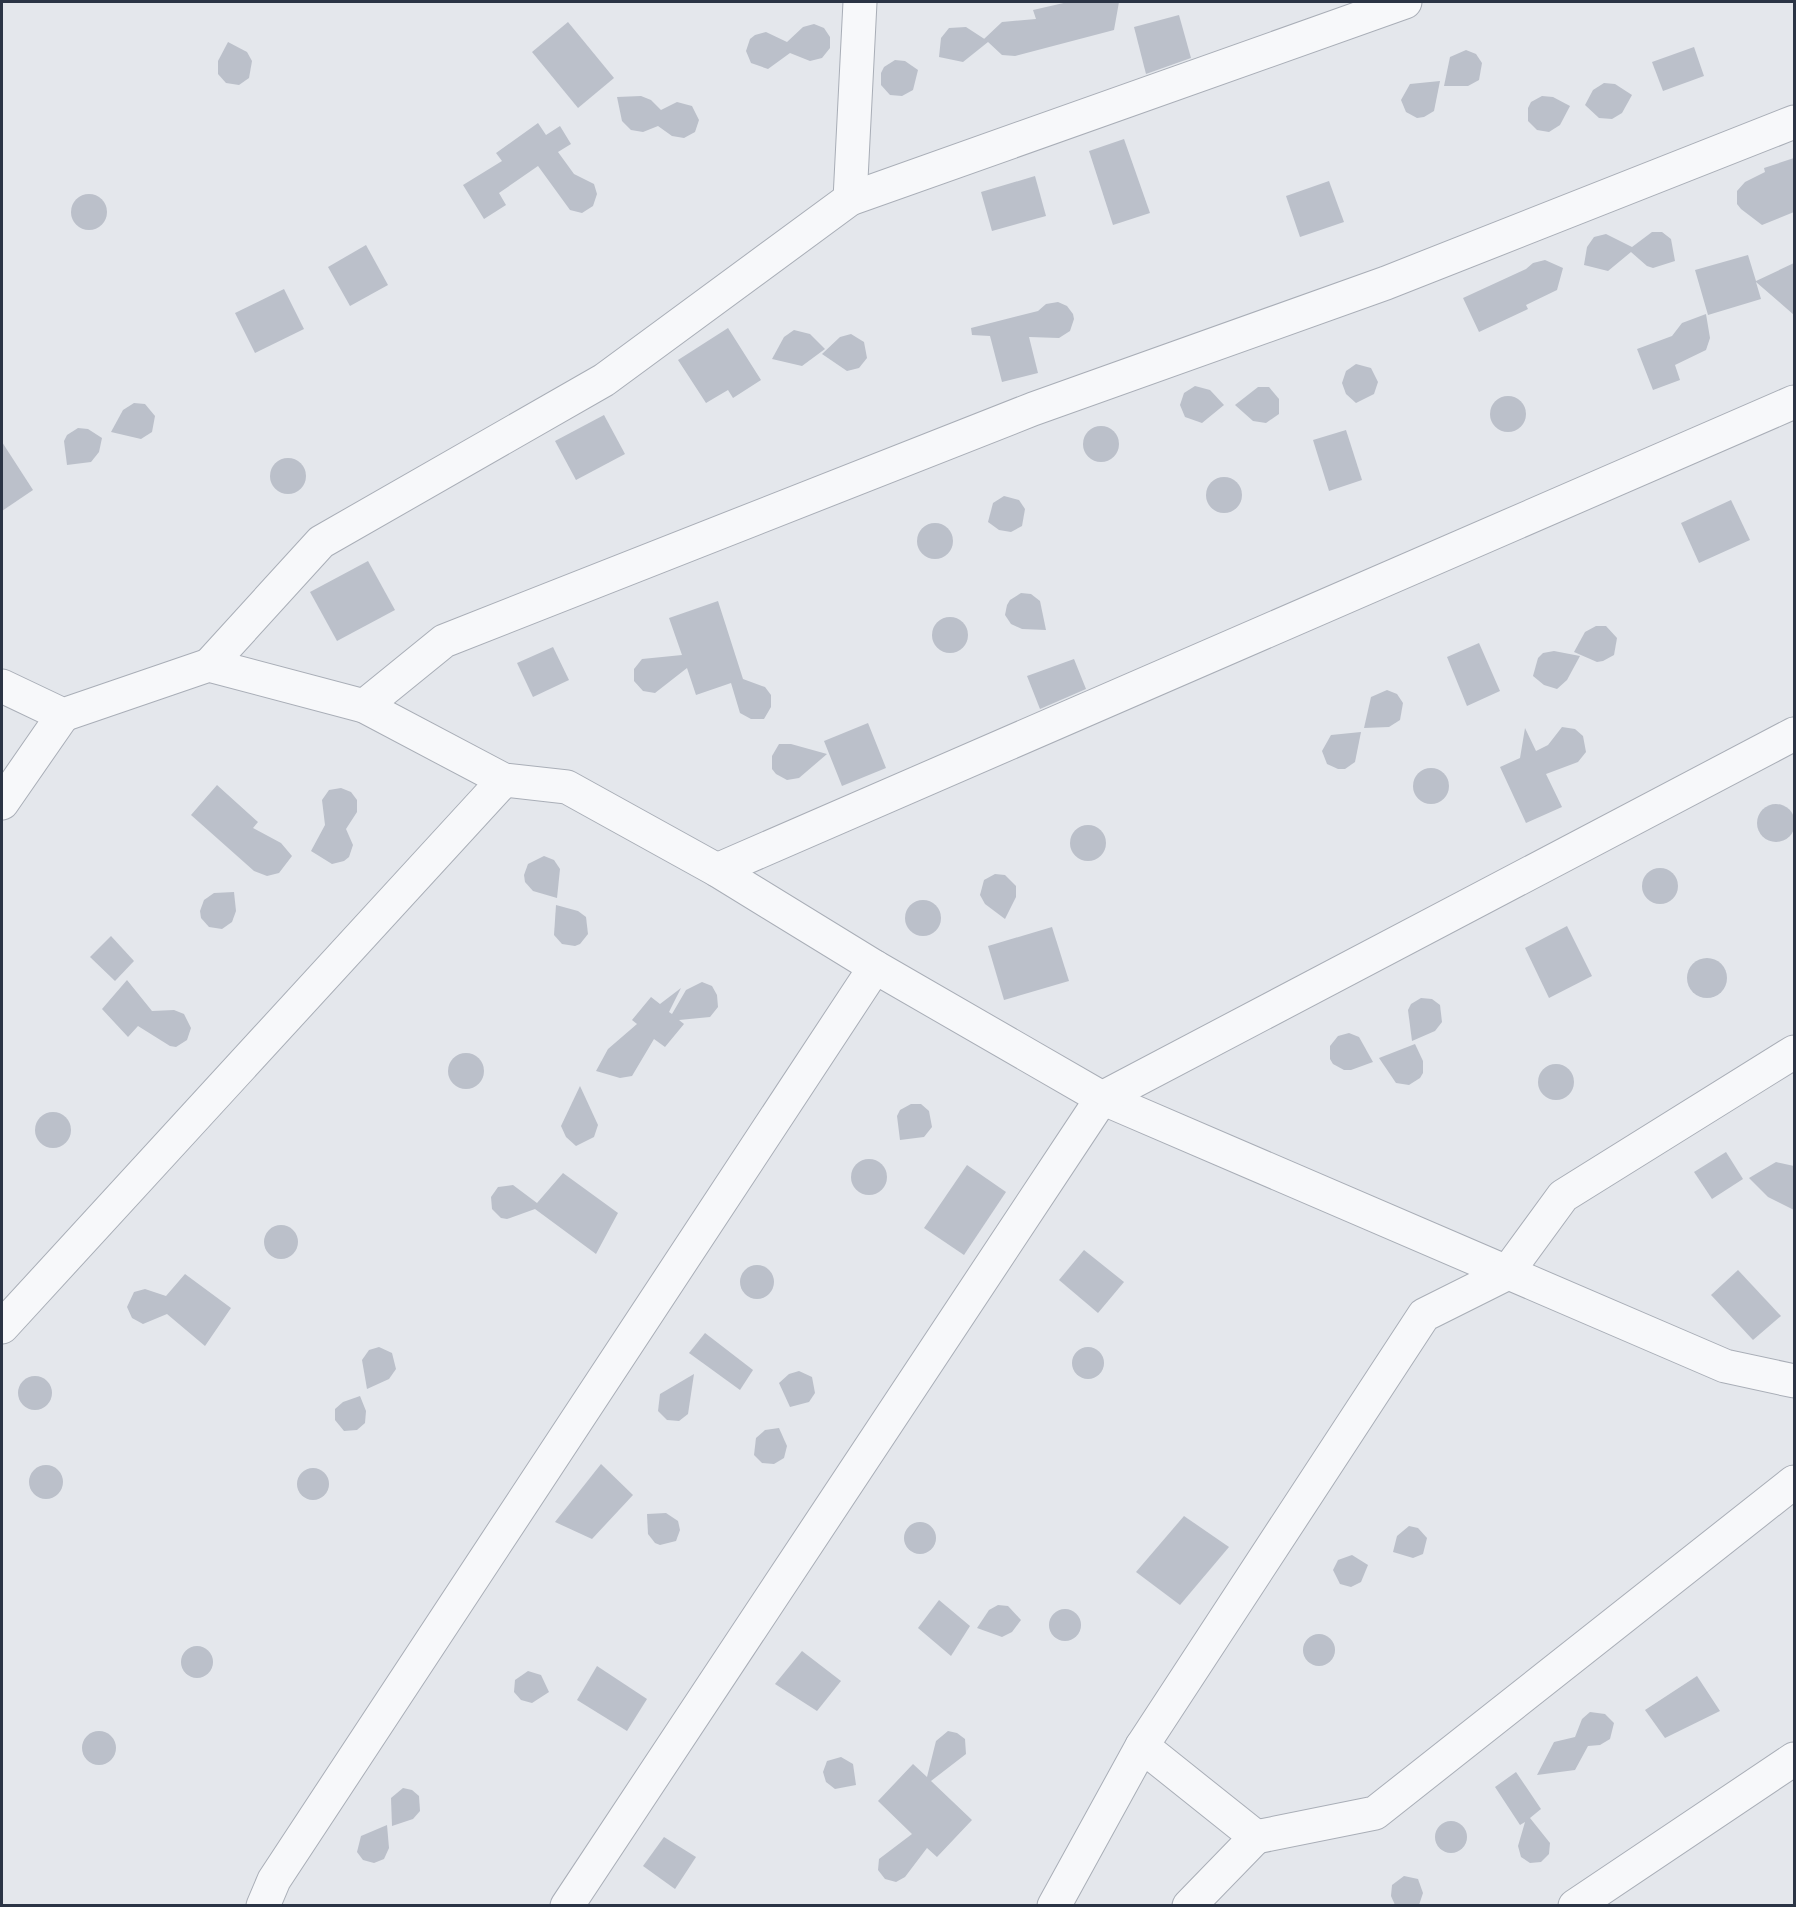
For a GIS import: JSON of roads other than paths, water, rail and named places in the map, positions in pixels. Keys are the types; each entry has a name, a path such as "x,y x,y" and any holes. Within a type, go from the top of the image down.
{"street":[{"path":"850,199 861,2"},
{"path":"2,803 63,715 209,664 321,542 604,380 850,199 1405,2"},
{"path":"364,706 444,641 1033,409 1386,283 1794,122"},
{"path":"717,870 1794,402"},
{"path":"209,664 364,706 504,780 567,788 717,870 875,967 1102,1098 1506,1274 1725,1366 1794,1381"},
{"path":"2,686 63,715"},
{"path":"567,1905 1102,1098 1794,734"},
{"path":"2,1327 504,780"},
{"path":"263,1905 274,1880 875,967"},
{"path":"1054,1905 1142,1746 1424,1316 1506,1274 1563,1196 1794,1052"},
{"path":"1189,1905 1256,1837 1375,1813 1794,1482"},
{"path":"1142,1746 1256,1837"},
{"path":"1575,1905 1794,1759"}]}
